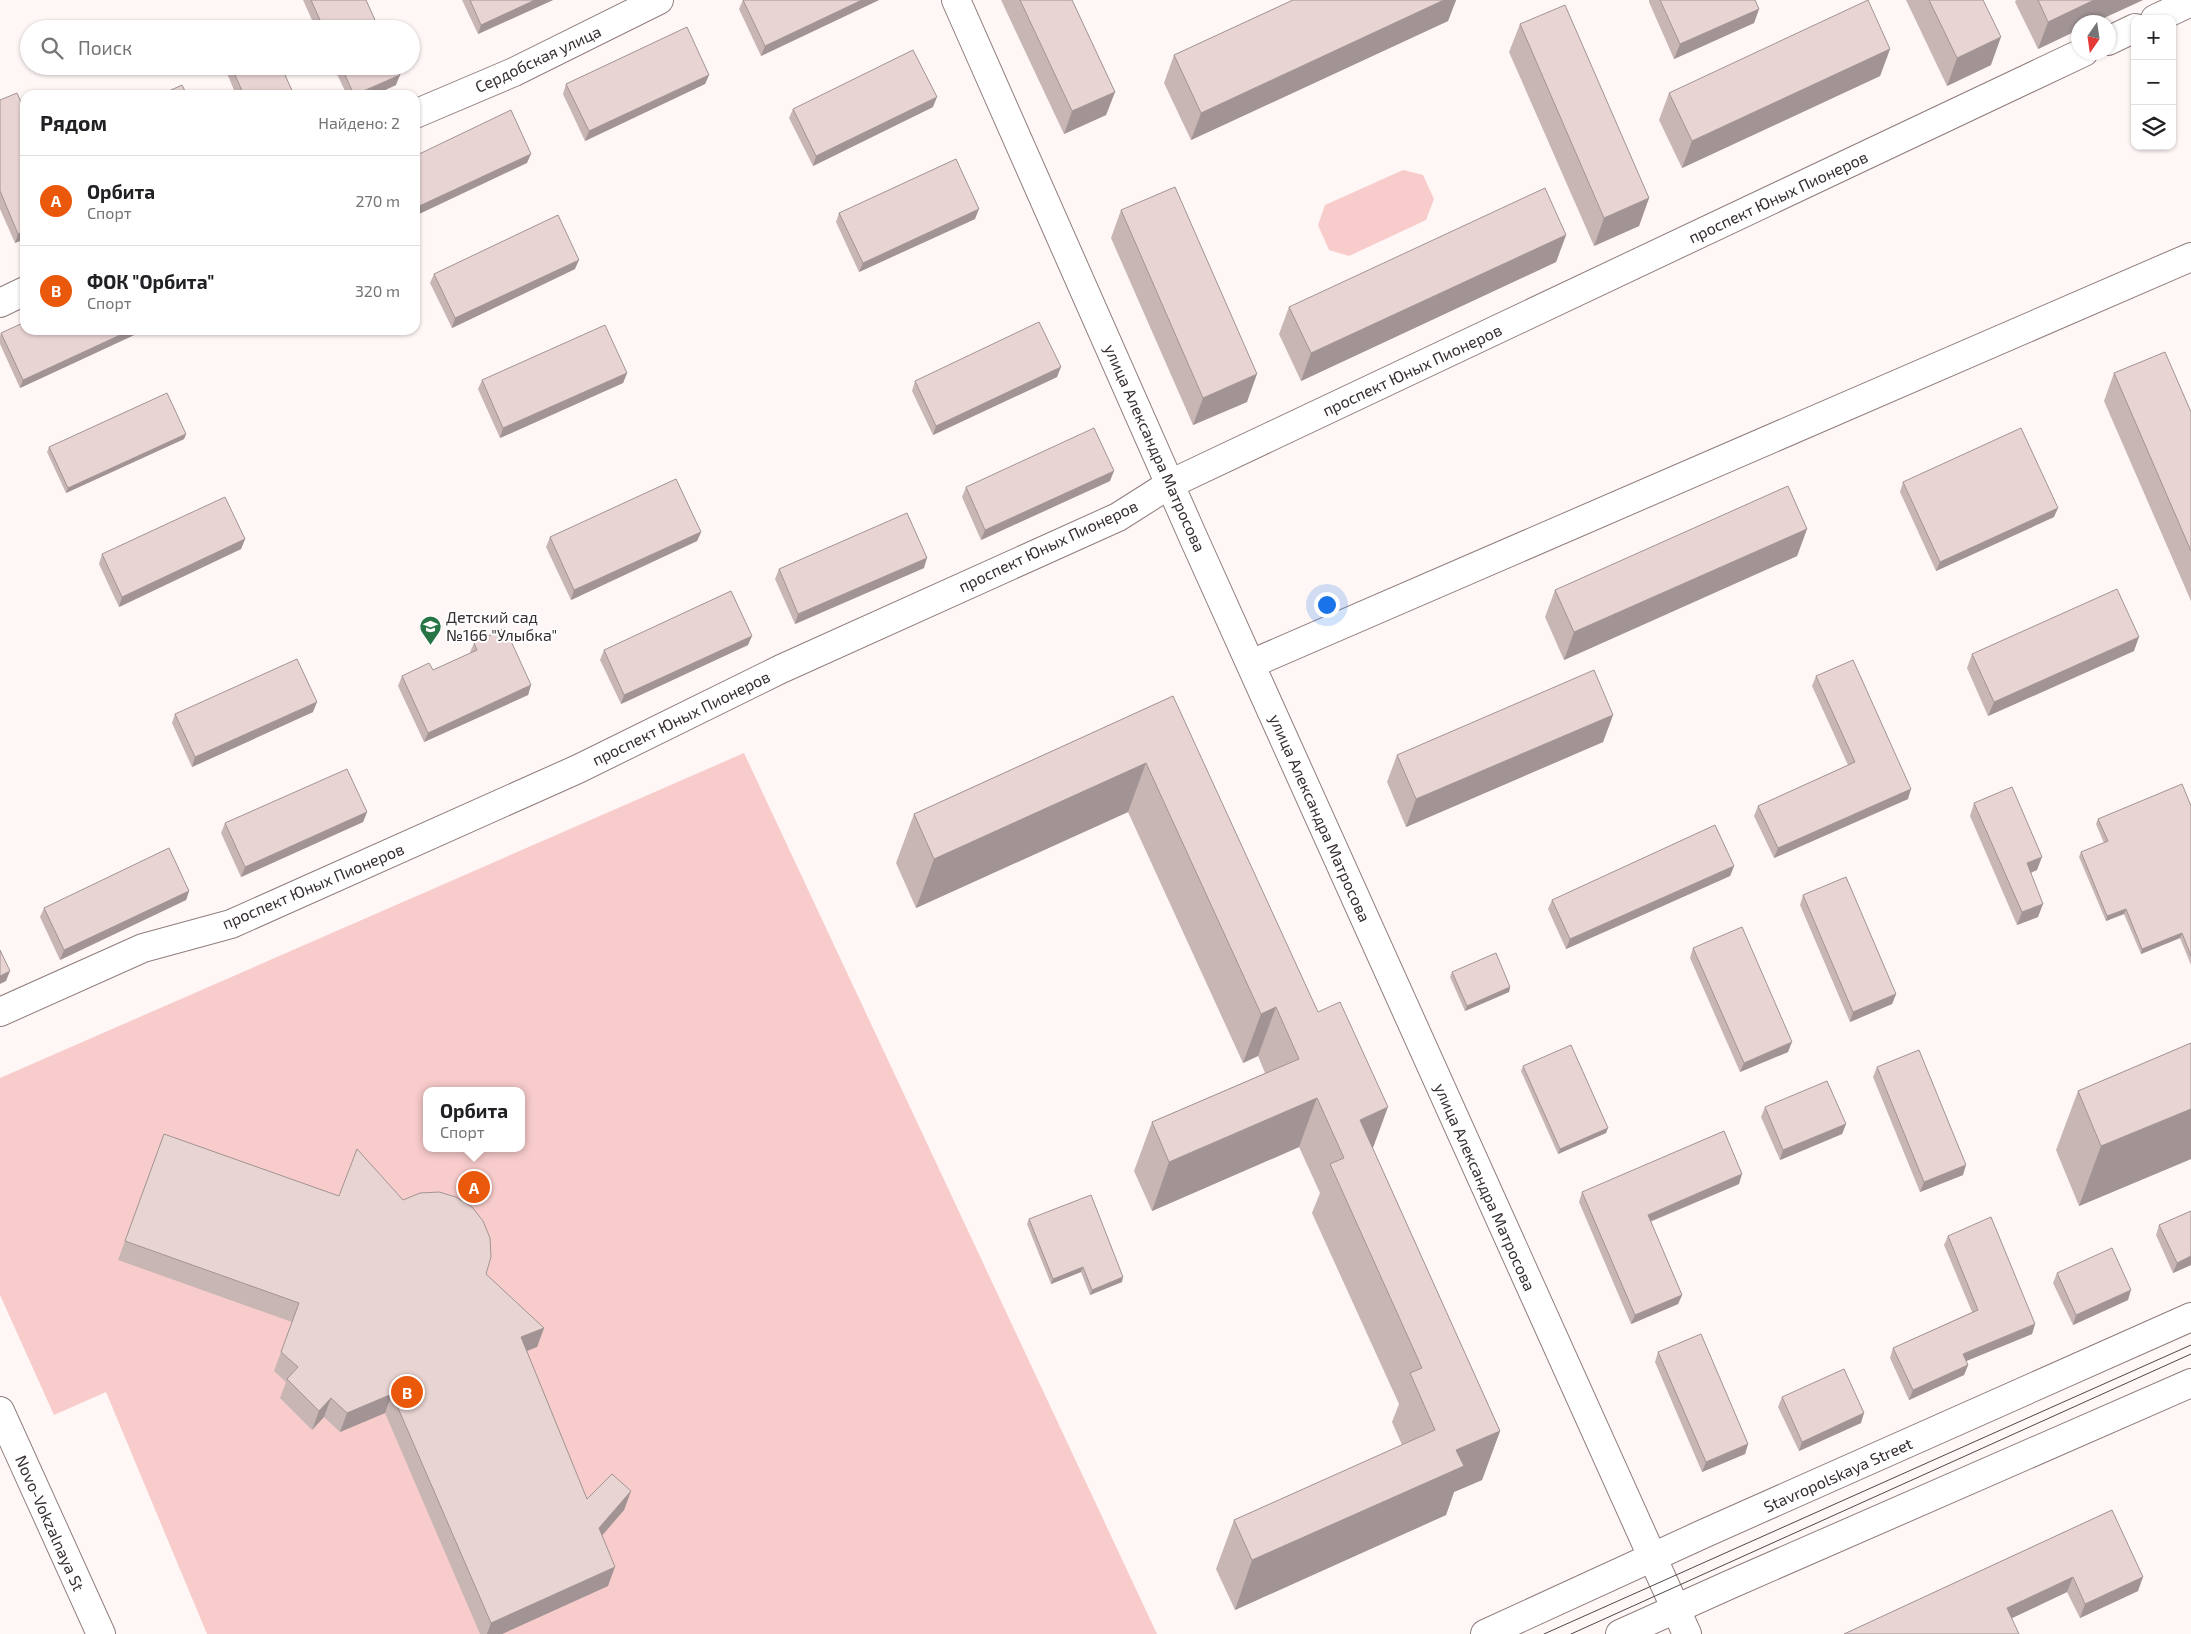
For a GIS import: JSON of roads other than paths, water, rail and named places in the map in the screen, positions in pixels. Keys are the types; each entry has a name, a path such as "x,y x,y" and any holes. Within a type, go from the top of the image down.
{"street":[{"name":"Сердобская улица","path":"420,112 514,72 659,0"},
{"name":"улица Александра Матросова","path":"956,0 1170,484 1687,1634"},
{"path":"2163,15 2191,2"},
{"path":"2116,37 2131,30"},
{"name":"проспект Юных Пионеров","path":"0,1012 143,948 231,924 578,769 781,670 1118,517 1170,484 2071,58"},
{"path":"1251,664 2191,257"},
{"path":"0,302 20,293"},
{"name":"Stavropolskaya Street","path":"1485,1634 2191,1317"},
{"path":"1620,1634 2191,1383"},
{"name":"Novo-Vokzalnaya St","path":"0,1411 100,1634"}],"tram line":[{"path":"1544,1634 2191,1345"},
{"path":"1571,1634 2191,1354"}],"place":[{"name":"Детский сад №166 \"Улыбка\"","path":"430,645"},
{"name":"Орбита","path":"474,1187"},
{"name":"ФОК \"Орбита\"","path":"407,1392"}]}
